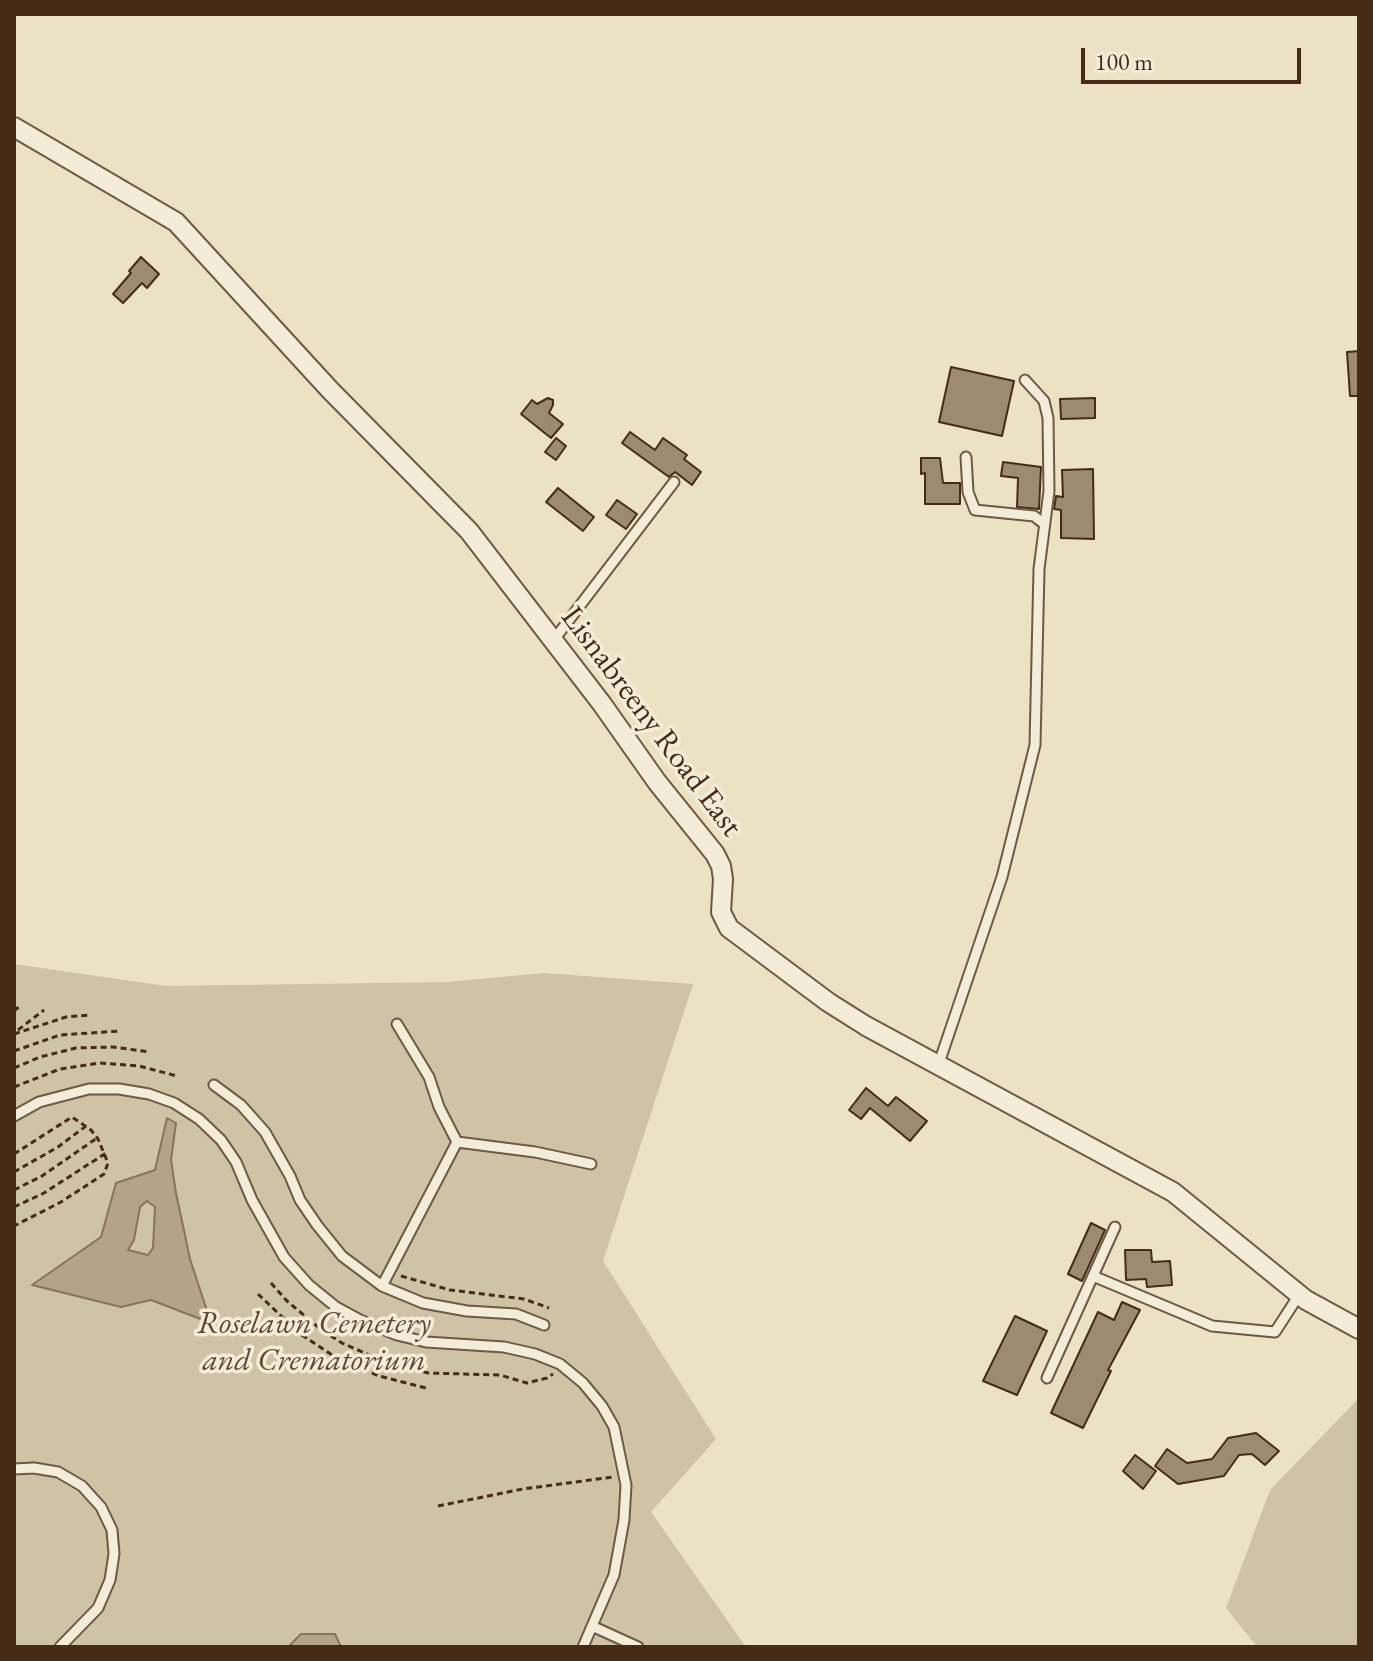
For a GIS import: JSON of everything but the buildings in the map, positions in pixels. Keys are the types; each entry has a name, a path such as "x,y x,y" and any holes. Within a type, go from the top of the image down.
{"street":[{"name":"Lisnabreeny Road East","path":"14,127 176,222 310,369 469,531 657,782 715,854 723,879 721,912 729,928 828,1002 938,1066 1173,1192 1299,1295 1359,1329"}],"lane":[{"path":"938,1066 1002,877 1035,745 1039,569 1049,491 1048,418 1044,401 1025,380"},
{"path":"966,457 968,492 975,510 1034,516 1043,523"},
{"path":"553,641 674,482"},
{"path":"397,1024 429,1077 439,1107 457,1142"},
{"path":"214,1085 241,1105 265,1132 278,1152 300,1200 342,1256 382,1286 423,1303 467,1311 516,1314 544,1325"},
{"path":"14,1116 39,1102 89,1089 119,1089 149,1094 174,1103 199,1119 221,1140 236,1162 252,1200 284,1257 309,1285 336,1307 397,1335 426,1342 504,1347 535,1354 562,1366 583,1383 614,1427 625,1476 624,1520 614,1575 583,1647"},
{"path":"457,1142 535,1152 591,1164"},
{"path":"382,1286 457,1142"},
{"path":"1047,1378 1115,1227"},
{"path":"1093,1276 1212,1326 1275,1332 1299,1295"},
{"path":"14,1469 58,1472 82,1486 101,1507 112,1530 114,1554 110,1580 98,1608 60,1647"},
{"path":"594,1627 638,1647"}],"path":[{"path":"14,1011 21,1005"},
{"path":"14,1034 44,1010"},
{"path":"14,1034 66,1017 90,1015"},
{"path":"14,1051 60,1035 120,1031"},
{"path":"14,1068 40,1057 76,1048 113,1047 150,1052"},
{"path":"14,1087 60,1069 100,1063 139,1066 177,1076"},
{"path":"14,1154 72,1117 97,1138 108,1163 104,1174 61,1202 14,1226"},
{"path":"14,1172 58,1147 86,1126"},
{"path":"14,1190 42,1176 97,1138"},
{"path":"14,1207 44,1193 106,1153"},
{"path":"389,1272 450,1290 524,1299 549,1308"},
{"path":"271,1283 323,1331 383,1361 428,1373 500,1375 527,1383 547,1378 562,1366"},
{"path":"258,1294 291,1327 335,1357 379,1376 426,1388"},
{"path":"438,1506 523,1489 625,1476"}],"green space":[{"name":"Roselawn Cemetery and Crematorium","path":"14,964 166,986 447,982 544,973 693,984 603,1261 716,1439 651,1512 746,1647 14,1647"},
{"path":"1359,1398 1359,1647 1257,1647 1226,1608 1270,1490"}],"shaded area":[{"path":"167,1118 176,1123 171,1160 176,1193 190,1259 211,1323 151,1300 121,1307 32,1285 101,1237 116,1183 155,1170","holes":["147,1201 155,1207 153,1248 148,1255 128,1250 134,1240 140,1207"]},
{"path":"301,1634 335,1634 341,1647 288,1647"}]}
